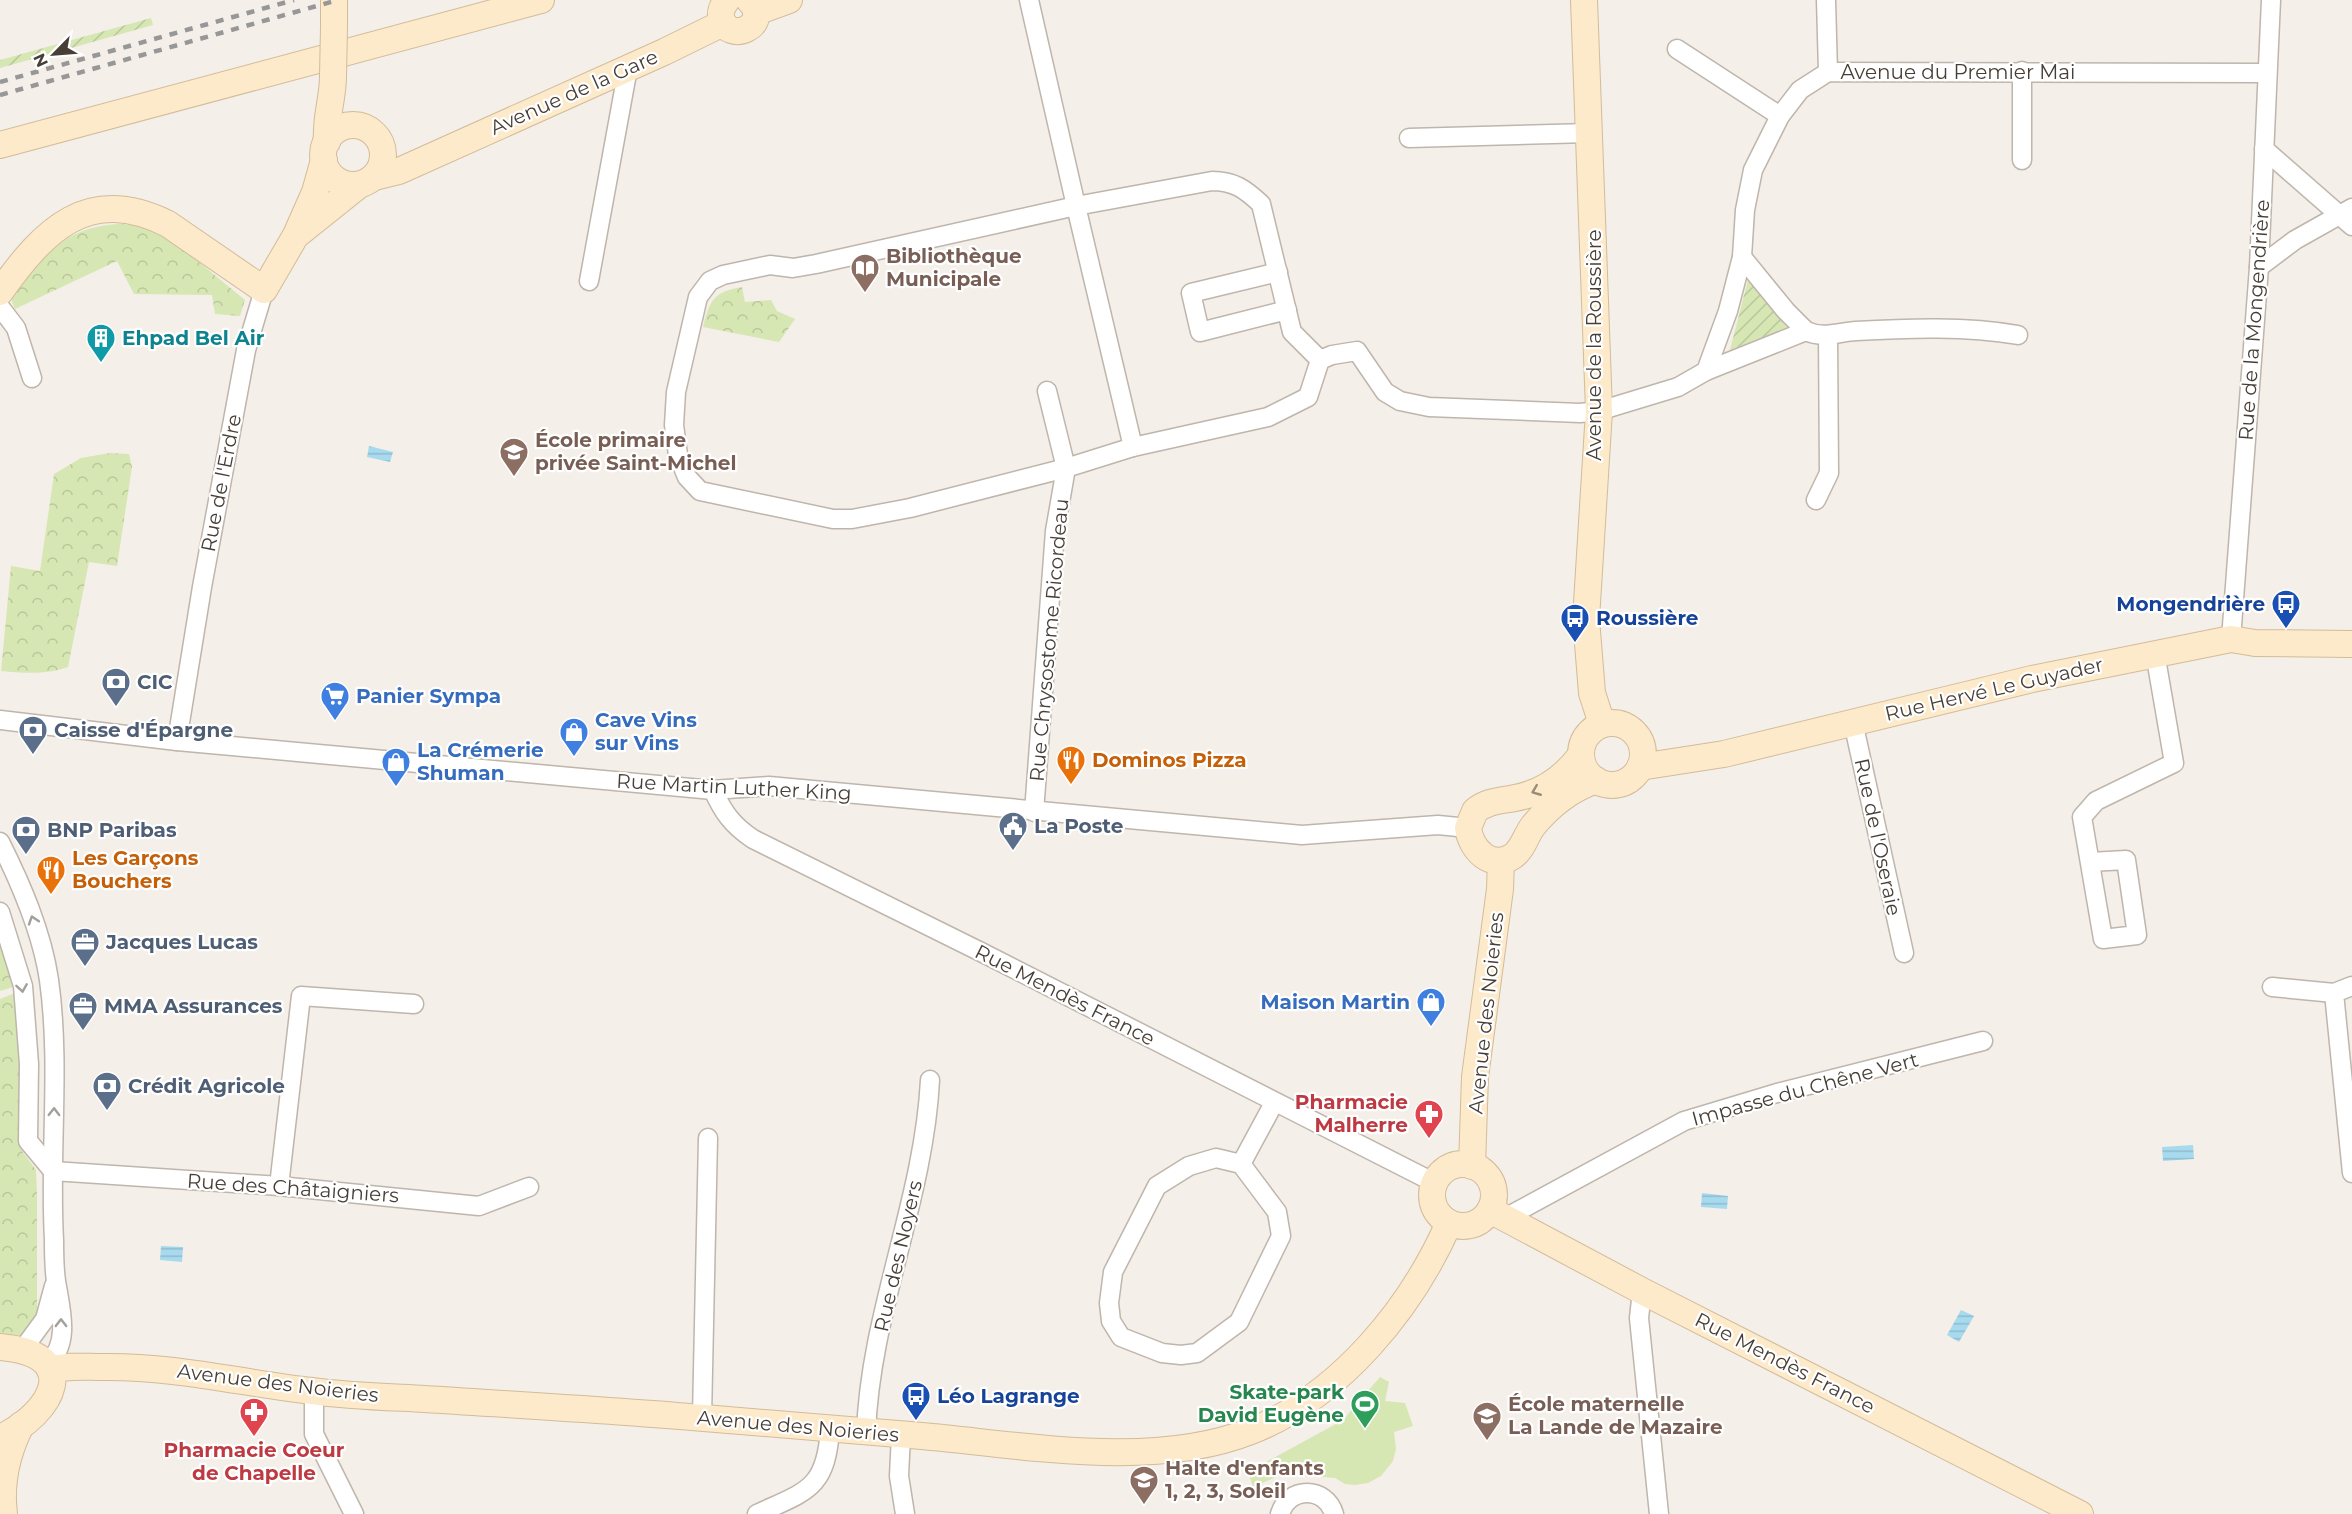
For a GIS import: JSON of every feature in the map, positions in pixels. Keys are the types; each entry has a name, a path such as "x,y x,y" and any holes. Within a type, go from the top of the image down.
{"street":[{"name":"Rue de l'Erdre","path":"177,741 203,579 246,350 264,290 296,235 315,192 325,151 326,119 333,86 334,0"},
{"path":"0,145 541,0"},
{"name":"Avenue de la Gare","path":"367,181 399,171 628,68 725,12 733,31 744,31 754,23 752,6 789,0"},
{"path":"1029,0 1133,447"},
{"name":"Avenue de la Roussière","path":"1584,0 1599,411 1586,619 1592,693 1602,724"},
{"path":"1826,0 1828,72"},
{"name":"Rue de la Mongendrière","path":"2231,639 2259,267 2271,0"},
{"path":"1677,49 1780,116"},
{"path":"589,281 628,68"},
{"path":"2022,71 2022,160"},
{"name":"Avenue du Premier Mai","path":"1706,371 1728,311 1742,257 1745,210 1753,170 1780,116 1800,90 1828,72 2266,73"},
{"path":"333,86 356,126"},
{"path":"356,126 363,127 377,137 383,153 383,162 367,181 341,182 327,169 325,151 336,131 356,126"},
{"path":"1408,138 1589,133"},
{"path":"2259,267 2295,240 2348,217 2264,149"},
{"name":"Avenue de la Gare","path":"383,153 411,159 424,158"},
{"name":"Rue de l'Erdre","path":"296,235 367,181"},
{"path":"1320,360 1292,332 1261,204 1246,190 1229,181 1201,183 1076,206 816,264 793,268 761,266 710,280 698,297 676,392 674,425 678,455 687,477 700,492 833,519 852,519 910,508 1066,468 1133,447 1268,417 1308,397 1320,360 1332,355 1357,351 1385,392 1400,401 1429,407 1580,413 1599,411 1678,387 1706,371 1806,331 1828,335 1854,331 1967,330 2018,335"},
{"path":"0,292 29,252 58,226 88,213 117,210 152,216 168,224 264,290"},
{"path":"1742,257 1786,311 1806,331"},
{"path":"1278,272 1191,293 1200,332 1287,310"},
{"path":"0,307 16,328 32,378"},
{"path":"1816,500 1829,473 1828,335"},
{"path":"1047,391 1066,468"},
{"name":"Rue Chrysostome Ricordeau","path":"1034,812 1055,531 1066,468"},
{"name":"Rue Hervé Le Guyader","path":"1640,767 1724,754 2032,679 2231,639 2255,643 2352,644"},
{"path":"2090,862 2082,817 2096,801 2174,763 2155,653"},
{"name":"Rue Martin Luther King","path":"0,720 177,741 713,790 770,786 1302,835 1438,825 1468,828"},
{"name":"Rue de l'Oseraie","path":"1853,722 1904,953"},
{"path":"1616,723 1630,728 1639,739 1643,753 1640,767 1634,776 1616,785 1596,780 1583,765 1581,755 1583,742 1590,731 1602,724 1616,723"},
{"path":"1581,755 1566,773 1542,789 1518,798 1483,805 1470,818 1469,837 1480,855 1501,861 1515,855 1534,825 1559,800 1596,780"},
{"name":"Rue Mendès France","path":"713,790 722,810 734,826 753,838 1435,1183"},
{"path":"0,842 15,873 33,921 49,978 55,1052 52,1171 56,1279 63,1321 59,1348 49,1366 50,1392 40,1408 11,1432 12,1444 5,1468 4,1514"},
{"name":"Avenue des Noieries","path":"1472,1166 1475,1077 1490,973 1501,861"},
{"path":"0,912 23,986 29,1064 28,1141 52,1171"},
{"path":"2272,987 2334,993 2352,986"},
{"path":"2334,993 2345,1036 2352,1173"},
{"path":"279,1186 301,996 414,1004"},
{"name":"Impasse du Chêne Vert","path":"1498,1214 1668,1127 1705,1113 1983,1041"},
{"name":"Rue des Noyers","path":"866,1433 872,1372 928,1125 930,1080"},
{"path":"1241,1164 1275,1103"},
{"path":"702,1417 708,1138"},
{"path":"1216,1158 1241,1164 1277,1212 1281,1236 1239,1322 1197,1353 1180,1355 1162,1353 1121,1337 1111,1321 1109,1303 1113,1272 1157,1186 1189,1166 1216,1158"},
{"path":"1472,1166 1485,1173 1492,1184 1498,1214 1471,1225 1458,1226 1449,1223 1438,1214 1433,1205 1435,1183 1450,1167 1472,1166"},
{"name":"Rue des Châtaigniers","path":"52,1171 279,1186 479,1206 530,1187"},
{"name":"Rue Mendès France","path":"1498,1214 1642,1291 2071,1512"},
{"name":"Avenue des Noieries","path":"49,1366 131,1367 193,1373 314,1392 702,1417 1052,1449 1150,1451 1197,1447 1247,1433 1279,1419 1309,1399 1362,1352 1396,1314 1435,1256 1449,1223"},
{"path":"49,1366 12,1348 45,1319 56,1279"},
{"path":"1642,1291 1639,1318 1659,1514"},
{"path":"314,1392 314,1434 354,1514"},
{"path":"757,1514 804,1492 814,1484 822,1471 830,1429"},
{"path":"901,1435 898,1476 905,1514"},
{"path":"1280,1514 1287,1501 1294,1496 1312,1493 1327,1501 1334,1514"}],"green space":[{"path":"151,18 153,25 0,68 0,60"},
{"path":"120,224 142,226 172,240 245,300 240,316 215,314 212,295 134,294 117,261 15,309 11,299 44,257 56,246 84,231 100,226"},
{"path":"1749,276 1787,328 1730,350"},
{"path":"742,287 745,302 771,300 777,311 795,319 779,342 703,327 714,299 732,289"},
{"path":"110,453 129,454 132,467 117,566 89,562 68,667 43,672 1,671 11,566 40,571 54,474 81,458"},
{"path":"0,921 17,986 0,991"},
{"path":"15,993 20,1064 18,1133 22,1151 36,1170 37,1318 22,1335 7,1341 0,1341 0,999"},
{"name":"Skate-park David Eugène","path":"1380,1377 1389,1382 1385,1401 1405,1403 1413,1426 1394,1432 1396,1449 1393,1461 1381,1476 1368,1483 1355,1485 1345,1484 1335,1478 1283,1474 1253,1487 1248,1472 1343,1420"}],"water":[{"path":"369,446 393,452 390,462 367,457"},
{"path":"2193,1145 2194,1159 2163,1161 2162,1147"},
{"path":"1702,1193 1728,1196 1727,1209 1701,1207"},
{"path":"161,1246 183,1247 182,1262 160,1260"},
{"path":"1961,1310 1974,1316 1959,1342 1947,1335"}],"railway":[{"path":"0,82 294,0"},
{"path":"0,95 338,0"}],"place":[{"name":"Bibliothèque Municipale","path":"865,294"},
{"name":"Ehpad Bel Air","path":"101,364"},
{"name":"École primaire privée Saint-Michel","path":"514,478"},
{"name":"Mongendrière","path":"2286,630"},
{"name":"Roussière","path":"1575,644"},
{"name":"CIC","path":"116,708"},
{"name":"Panier Sympa","path":"335,722"},
{"name":"Caisse d'Épargne","path":"33,756"},
{"name":"Cave Vins sur Vins","path":"574,758"},
{"name":"Dominos Pizza","path":"1071,786"},
{"name":"La Crémerie Shuman","path":"396,788"},
{"name":"La Poste","path":"1013,852"},
{"name":"BNP Paribas","path":"26,856"},
{"name":"Les Garçons Bouchers","path":"51,896"},
{"name":"Jacques Lucas","path":"85,968"},
{"name":"Maison Martin","path":"1431,1028"},
{"name":"MMA Assurances","path":"83,1032"},
{"name":"Crédit Agricole","path":"107,1112"},
{"name":"Pharmacie Malherre","path":"1429,1140"},
{"name":"Léo Lagrange","path":"916,1422"},
{"name":"Skate-park David Eugène","path":"1365,1430"},
{"name":"Pharmacie Coeur de Chapelle","path":"254,1438"},
{"name":"École maternelle La Lande de Mazaire","path":"1487,1442"},
{"name":"Halte d'enfants 1, 2, 3, Soleil","path":"1144,1506"}]}
